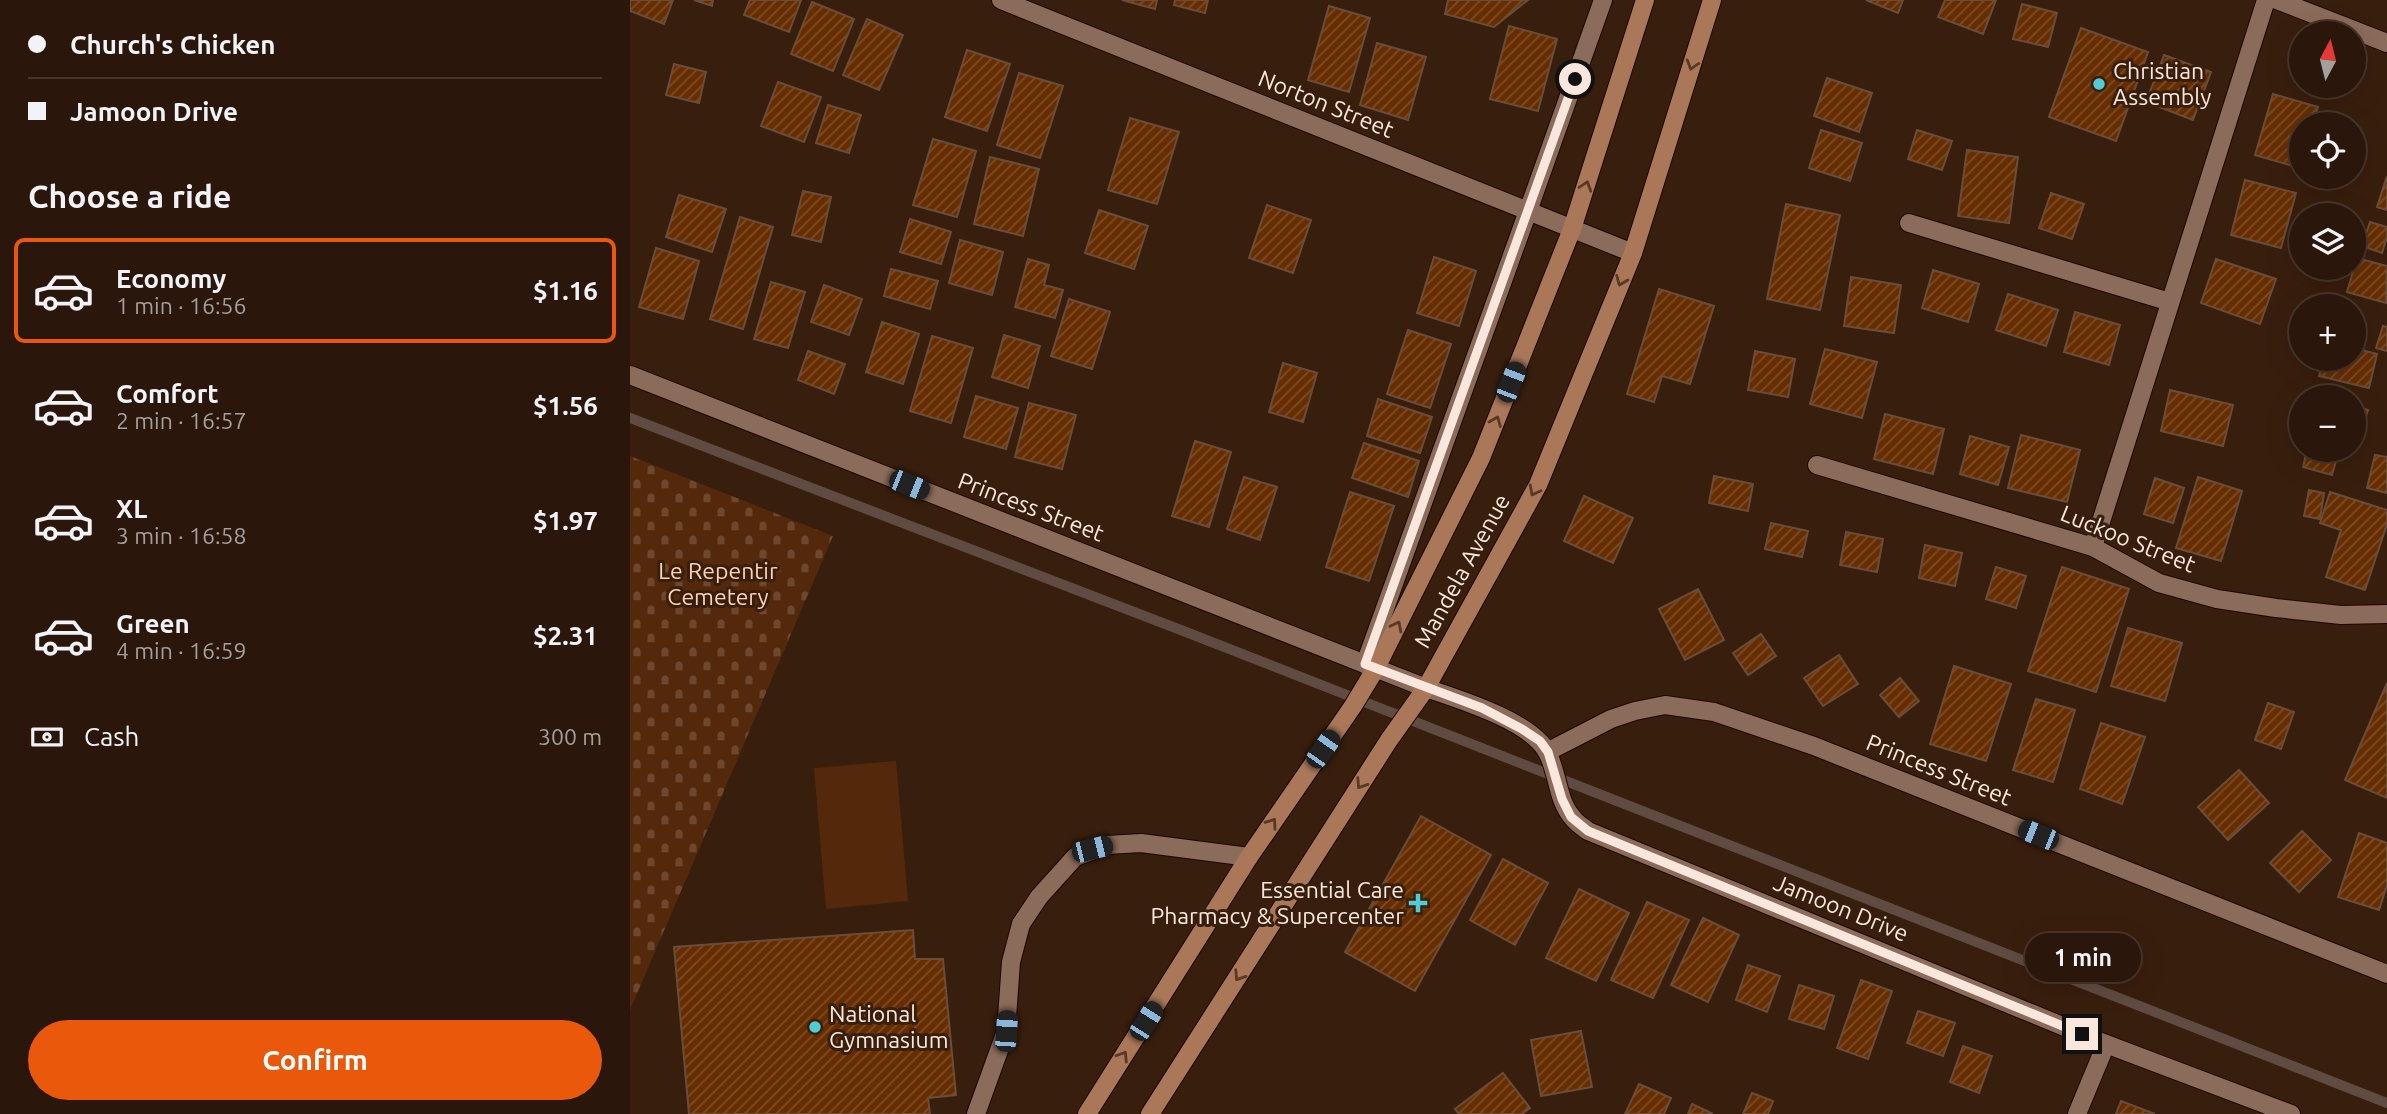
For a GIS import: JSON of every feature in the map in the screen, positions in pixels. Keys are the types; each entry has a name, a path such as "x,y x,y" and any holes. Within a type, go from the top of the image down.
{"main road":[{"name":"Mandela Avenue","path":"1087,1114 1248,857 1353,706 1364,686 1370,666 1481,458 1572,229 1646,0"},
{"name":"Mandela Avenue","path":"1150,1114 1426,688 1538,485 1633,253 1712,0"}],"street":[{"name":"Norton Street","path":"1001,0 1633,253"},
{"path":"1370,666 1603,0"},
{"path":"2093,547 2266,0"},
{"path":"2277,0 2387,43"},
{"path":"1909,223 2170,302"},
{"name":"Princess Street","path":"630,375 1426,688"},
{"name":"Luckoo Street","path":"1817,465 2093,547 2159,583 2217,598 2276,608 2341,615 2387,614"},
{"path":"1426,688 1482,708 1522,729 1540,741 1550,758"},
{"name":"Princess Street","path":"1550,758 1611,719 1635,711 1665,705 1714,712 1814,746 2387,974"},
{"name":"Jamoon Drive","path":"1550,758 1562,799 1571,817 1588,831 2106,1044 2291,1114"},
{"path":"976,1114 1006,1031 1011,962 1021,925 1039,898 1075,857 1107,845 1141,844 1248,857"},
{"path":"2077,1114 2106,1044"}],"green space":[{"name":"Le Repentir Cemetery","path":"630,456 833,536 630,1010"},
{"path":"896,761 908,901 826,909 814,768"}],"building":[{"path":"630,0 673,0 664,24 630,11"},
{"path":"694,0 713,0 712,6"},
{"path":"750,0 801,0 789,32 744,15"},
{"path":"1122,0 1157,0 1155,9"},
{"path":"1175,0 1208,0 1205,13 1174,5"},
{"path":"1448,0 1528,0 1494,27 1445,14"},
{"path":"1866,0 1903,0 1898,13"},
{"path":"1945,0 1996,0 1983,34 1938,17"},
{"path":"812,2 854,19 833,71 791,54"},
{"path":"2022,4 2057,13 2048,47 2013,39"},
{"path":"1329,6 1370,18 1349,92 1308,80"},
{"path":"867,19 903,35 879,90 843,75"},
{"path":"1509,26 1557,39 1538,111 1490,99"},
{"name":"Christian Assembly","path":"2081,28 2148,52 2116,141 2049,117"},
{"path":"1377,43 1426,57 1408,120 1360,105"},
{"path":"967,50 1010,64 987,131 945,117"},
{"path":"2164,55 2211,72 2193,120 2146,102"},
{"path":"674,64 706,72 699,103 666,95"},
{"path":"1019,73 1063,86 1040,158 997,145"},
{"path":"1827,78 1872,93 1859,132 1814,116"},
{"path":"778,82 821,97 804,142 761,126"},
{"path":"2273,94 2318,107 2317,112 2289,112 2289,165 2255,155"},
{"path":"828,105 861,115 849,153 816,143"},
{"path":"1130,118 1179,132 1157,204 1108,190"},
{"path":"1821,130 1862,143 1850,181 1809,168"},
{"path":"1917,130 1952,141 1942,170 1908,159"},
{"path":"933,139 976,151 957,217 913,205"},
{"path":"1967,150 2018,157 2009,223 1958,216"},
{"path":"990,157 1039,169 1023,236 974,224"},
{"path":"2387,176 2387,210 2377,207"},
{"path":"2245,180 2296,193 2293,203 2289,203 2289,219 2281,248 2231,235"},
{"path":"803,191 831,197 821,242 792,235"},
{"path":"2051,193 2084,204 2072,239 2039,228"},
{"path":"679,195 726,209 712,252 666,237"},
{"path":"1786,204 1840,215 1820,310 1767,299"},
{"path":"1267,205 1311,220 1293,273 1249,258"},
{"path":"1099,210 1148,226 1134,269 1085,253"},
{"path":"740,217 773,227 743,329 710,319"},
{"path":"910,219 951,232 941,264 900,252"},
{"path":"2370,222 2387,227 2382,253 2366,247"},
{"path":"960,240 1003,252 992,295 949,283"},
{"path":"656,248 699,261 683,319 639,307"},
{"path":"1434,257 1476,271 1459,326 1417,313"},
{"path":"1028,259 1049,265 1044,285 1063,290 1055,318 1015,307"},
{"path":"2216,259 2276,279 2260,324 2201,303"},
{"path":"2366,260 2387,266 2386,303 2366,297 2366,294 2347,292 2351,280 2366,280"},
{"path":"891,269 938,281 930,309 884,296"},
{"path":"1933,270 1979,284 1968,322 1922,308"},
{"path":"1851,277 1901,285 1894,333 1844,326"},
{"path":"771,282 805,292 788,348 754,339"},
{"path":"824,285 862,299 849,335 811,322"},
{"path":"1659,289 1714,306 1690,384 1662,376 1654,402 1627,394"},
{"path":"2008,294 2058,310 2046,346 1996,330"},
{"path":"1069,299 1110,312 1092,369 1051,356"},
{"path":"2075,312 2120,325 2109,365 2064,352"},
{"path":"882,322 919,334 903,384 866,372"},
{"path":"2383,326 2387,327 2387,351 2376,348"},
{"path":"1408,330 1451,344 1430,408 1387,394"},
{"path":"1004,335 1040,346 1028,388 992,377"},
{"path":"932,336 973,348 951,423 910,411"},
{"path":"1825,349 1877,362 1862,418 1810,404"},
{"path":"808,351 845,364 834,394 798,380"},
{"path":"1755,351 1795,359 1788,397 1748,390"},
{"path":"2366,351 2377,354 2369,388 2366,385 2319,376 2320,371 2366,371"},
{"path":"1283,363 1317,373 1303,422 1269,412"},
{"path":"2170,390 2233,405 2223,446 2161,431"},
{"path":"976,396 1018,408 1006,449 964,437"},
{"path":"1378,399 1432,417 1420,453 1367,436"},
{"path":"1029,403 1076,415 1062,469 1015,457"},
{"path":"1885,414 1944,429 1933,474 1874,459"},
{"path":"2021,435 2080,450 2067,502 2008,488"},
{"path":"1970,436 2009,447 1998,485 1960,474"},
{"path":"1195,441 1231,452 1209,527 1172,516"},
{"path":"1364,443 1419,461 1408,497 1352,478"},
{"path":"2375,455 2387,457 2387,493 2367,488"},
{"path":"2304,462 2336,462 2332,475 2303,467"},
{"path":"1714,476 1753,484 1748,511 1709,503"},
{"path":"1244,477 1277,487 1260,540 1227,529"},
{"path":"2198,477 2242,491 2221,561 2176,548"},
{"path":"2155,478 2184,488 2173,523 2144,514"},
{"path":"2309,490 2324,493 2320,519 2304,516"},
{"path":"1350,492 1394,506 1369,581 1326,567"},
{"path":"2330,492 2387,510 2387,524 2365,590 2326,577 2341,530 2320,523"},
{"path":"1584,496 1633,518 1613,563 1564,541"},
{"path":"1771,523 1808,531 1802,557 1765,549"},
{"path":"1846,532 1883,539 1877,572 1840,565"},
{"path":"1925,545 1962,553 1955,586 1919,578"},
{"path":"1996,567 2026,576 2016,608 1986,599"},
{"path":"2062,567 2129,589 2096,692 2028,671"},
{"path":"1698,589 1724,640 1685,660 1659,609"},
{"path":"2128,628 2182,643 2165,701 2111,686"},
{"path":"1761,634 1776,656 1748,675 1733,653"},
{"path":"1839,655 1858,684 1823,706 1804,678"},
{"path":"1954,666 2011,684 1986,761 1930,744"},
{"path":"1900,678 1919,701 1899,717 1880,695"},
{"path":"2387,683 2387,798 2345,780"},
{"path":"2036,699 2075,710 2053,782 2013,770"},
{"path":"2268,703 2294,712 2281,749 2255,740"},
{"path":"2101,723 2145,737 2122,804 2080,789"},
{"path":"2239,770 2269,803 2228,840 2198,807"},
{"name":"Essential Care Pharmacy & Supercenter","path":"1421,816 1491,855 1415,991 1345,952"},
{"path":"2302,831 2331,860 2299,892 2270,863"},
{"path":"2359,833 2387,843 2387,885 2379,910 2338,897"},
{"path":"1503,859 1548,883 1515,945 1470,920"},
{"path":"1579,889 1629,913 1596,981 1546,958"},
{"path":"1647,902 1689,920 1653,998 1611,980"},
{"path":"1703,918 1739,935 1708,1002 1671,985"},
{"name":"National Gymnasium","path":"913,930 915,959 943,959 956,1095 928,1098 930,1114 689,1114 674,947"},
{"path":"1748,965 1780,976 1767,1012 1736,1000"},
{"path":"1861,980 1892,991 1868,1059 1837,1048"},
{"path":"1799,985 1834,996 1824,1029 1789,1019"},
{"path":"1918,1011 1955,1023 1943,1056 1907,1043"},
{"path":"1581,1031 1592,1087 1541,1096 1531,1040"},
{"path":"1963,1046 1992,1056 1979,1093 1950,1082"},
{"path":"1503,1073 1530,1108 1522,1114 1459,1114 1455,1109"},
{"path":"1639,1084 1671,1098 1664,1114 1625,1114"},
{"path":"1752,1093 1773,1101 1768,1114 1743,1114"},
{"path":"2121,1101 2155,1114 2116,1114"},
{"path":"1692,1104 1713,1114 1688,1114"}],"waterway":[{"path":"630,418 1186,632 2387,1103"}],"place":[{"name":"Christian Assembly","path":"2099,84"},
{"name":"Essential Care Pharmacy & Supercenter","path":"1418,903"},
{"name":"National Gymnasium","path":"815,1027"}],"route":[{"path":"1575,79 1365,664 1482,708 1540,741 1548,752 1562,799 1571,817 1588,831 2082,1034"}]}
